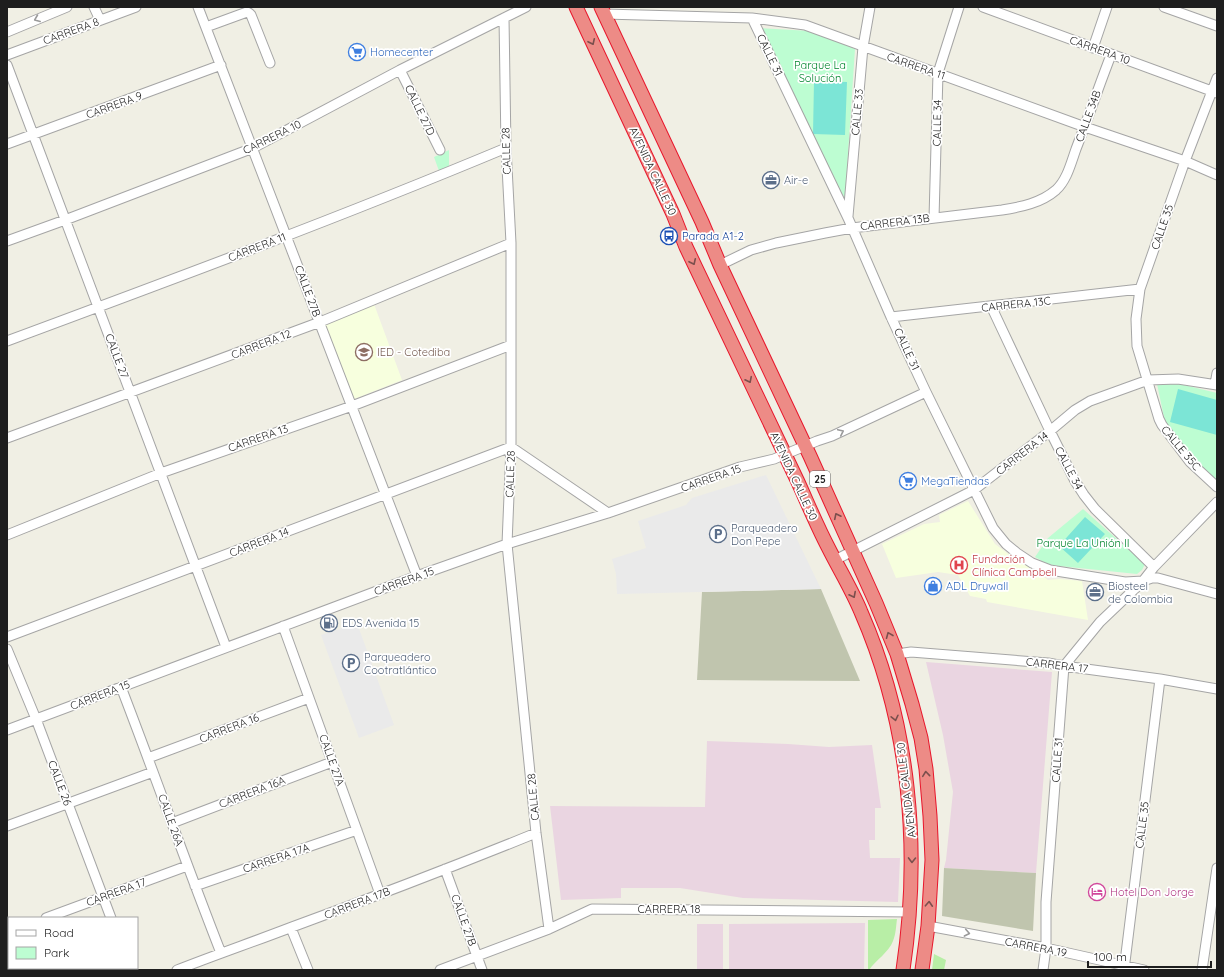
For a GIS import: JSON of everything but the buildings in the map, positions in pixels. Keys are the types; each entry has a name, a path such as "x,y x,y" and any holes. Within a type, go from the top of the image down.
{"highway":[{"name":"AVENIDA CALLE 30","path":"576,7 670,207 686,247 785,454 811,512 861,611 879,657 893,706 904,755 909,802 912,844 910,912 902,970"},
{"name":"AVENIDA CALLE 30","path":"603,11 805,446 897,654 921,738 926,769 930,816 932,860 928,926 922,970"}],"street":[{"name":"CARRERA 8","path":"7,32 67,7"},
{"path":"94,7 100,20"},
{"name":"CARRERA 8","path":"7,55 136,7"},
{"name":"CALLE 27B","path":"198,7 417,576"},
{"name":"CARRERA 10","path":"7,241 253,148 400,70 526,7"},
{"name":"CALLE 33","path":"848,218 863,47 870,7"},
{"name":"CALLE 34","path":"934,218 938,73 959,7"},
{"name":"CARRERA 10","path":"983,7 1215,92"},
{"path":"1093,48 1107,7"},
{"path":"1170,8 1217,26"},
{"name":"CARRERA 11","path":"603,11 752,18 806,25 1085,127 1184,161 1217,175"},
{"path":"206,27 247,12 249,13 270,63"},
{"name":"CALLE 28","path":"504,18 506,148 511,243 511,447 507,544 536,833 549,929"},
{"name":"CALLE 31","path":"752,18 848,218 926,392 998,536 1017,554 1032,563 1050,570 1120,582 1143,581"},
{"name":"CALLE 34B","path":"1065,177 1111,55"},
{"name":"CALLE 27","path":"7,65 226,647"},
{"name":"CARRERA 9","path":"7,144 221,65"},
{"name":"CALLE 27D","path":"400,70 440,150"},
{"name":"CALLE 35","path":"1148,380 1137,346 1136,319 1140,289 1184,161 1215,92 1217,78"},
{"name":"CARRERA 11","path":"7,341 286,236 450,172 506,148"},
{"name":"CARRERA 13B","path":"720,265 751,250 800,238 852,228 1025,206 1042,199 1056,189 1065,177"},
{"name":"CARRERA 12","path":"7,438 320,322 511,243"},
{"name":"CARRERA 13C","path":"892,316 1140,289"},
{"name":"CALLE 34","path":"991,306 1050,431 1084,496 1095,509 1154,567"},
{"name":"CARRERA 13","path":"7,535 161,473 352,406 511,345"},
{"path":"1216,384 1217,373"},
{"name":"CARRERA 14","path":"835,560 974,490 1075,410 1090,401 1148,380 1178,379 1216,384"},
{"name":"CALLE 35C","path":"1148,380 1162,425 1190,462 1217,487"},
{"path":"805,446 832,436 926,392"},
{"name":"CARRERA 15","path":"7,730 417,576 507,544 608,513 740,467 774,459 805,446"},
{"path":"511,447 608,513"},
{"name":"CARRERA 14","path":"7,637 511,447"},
{"path":"1064,666 1100,622 1143,581 1154,567 1217,502"},
{"path":"1143,581 1148,578 1158,578 1217,594"},
{"name":"CALLE 27A","path":"283,626 380,894"},
{"name":"CALLE 26","path":"7,649 36,719 111,917"},
{"name":"CARRERA 17","path":"897,654 911,652 1048,663 1160,679 1217,689"},
{"name":"CALLE 31","path":"1043,970 1046,948 1046,902 1064,666"},
{"name":"CALLE 35","path":"1124,968 1160,679"},
{"name":"CALLE 26A","path":"121,687 220,953"},
{"name":"CARRERA 16","path":"148,758 309,698"},
{"name":"CARRERA 16A","path":"172,823 332,762"},
{"path":"7,826 153,772"},
{"name":"CARRERA 17A","path":"195,886 357,830"},
{"name":"CARRERA 17B","path":"177,970 291,928 536,833"},
{"name":"CARRERA 17","path":"49,917 187,866"},
{"path":"1202,970 1217,868"},
{"name":"CALLE 27B","path":"445,869 482,970"},
{"name":"CARRERA 18","path":"440,970 549,929 592,909 910,912"},
{"name":"CARRERA 19","path":"928,926 1046,948 1124,968 1144,970"},
{"path":"291,928 308,970"}],"shaded area":[{"name":"IED - Cotediba","path":"374,304 402,380 354,399 324,324"},
{"name":"Parqueadero Don Pepe","path":"766,475 821,589 617,594 616,574 612,559 646,548 638,521 686,505 692,498"},
{"name":"Fundación Clínica Campbell","path":"968,501 995,544 1015,559 1048,580 1060,579 1082,581 1088,620 987,602 986,599 970,596 958,575 938,572 896,578 882,544 924,524 940,522 939,515"},
{"path":"821,589 860,681 697,680 702,592"},
{"name":"Parqueadero Cootratlántico","path":"357,623 394,725 359,738 321,635"},
{"path":"926,662 1052,672 1036,873 944,868 953,792 943,735"},
{"path":"707,741 829,747 872,745 881,808 875,808 875,840 869,840 870,858 900,858 898,902 743,898 680,888 621,888 621,898 561,900 550,806 705,807"},
{"path":"944,868 1036,873 1033,931 942,916"},
{"path":"865,923 864,970 729,970 729,924"},
{"path":"697,924 723,924 723,970 697,970"}],"green space":[{"name":"Parque La Solución","path":"759,28 811,31 855,49 845,199"},
{"path":"814,81 847,82 845,135 813,134"},
{"path":"449,150 449,166 439,171 434,157"},
{"path":"1157,384 1180,384 1217,393 1217,481 1193,458 1165,422"},
{"path":"1178,389 1217,400 1217,435 1170,422"},
{"name":"Parque La Unión II","path":"1083,509 1145,564 1142,570 1137,574 1059,566 1047,564 1035,557 1048,538"},
{"path":"1085,517 1105,534 1078,563 1059,546"},
{"path":"897,919 895,936 891,945 868,970 868,920"},
{"path":"934,954 946,960 944,970 932,970"}],"place":[{"name":"Homecenter","path":"357,52"},
{"name":"Air-e","path":"771,180"},
{"name":"Parada A1-2","path":"669,236"},
{"name":"IED - Cotediba","path":"364,352"},
{"name":"MegaTiendas","path":"908,481"},
{"name":"Parqueadero Don Pepe","path":"718,534"},
{"name":"Fundación Clínica Campbell","path":"959,565"},
{"name":"ADL Drywall","path":"933,586"},
{"name":"Biosteel de Colombia","path":"1095,592"},
{"name":"EDS Avenida 15","path":"329,623"},
{"name":"Parqueadero Cootratlántico","path":"351,663"},
{"name":"Hotel Don Jorge","path":"1097,892"}]}
